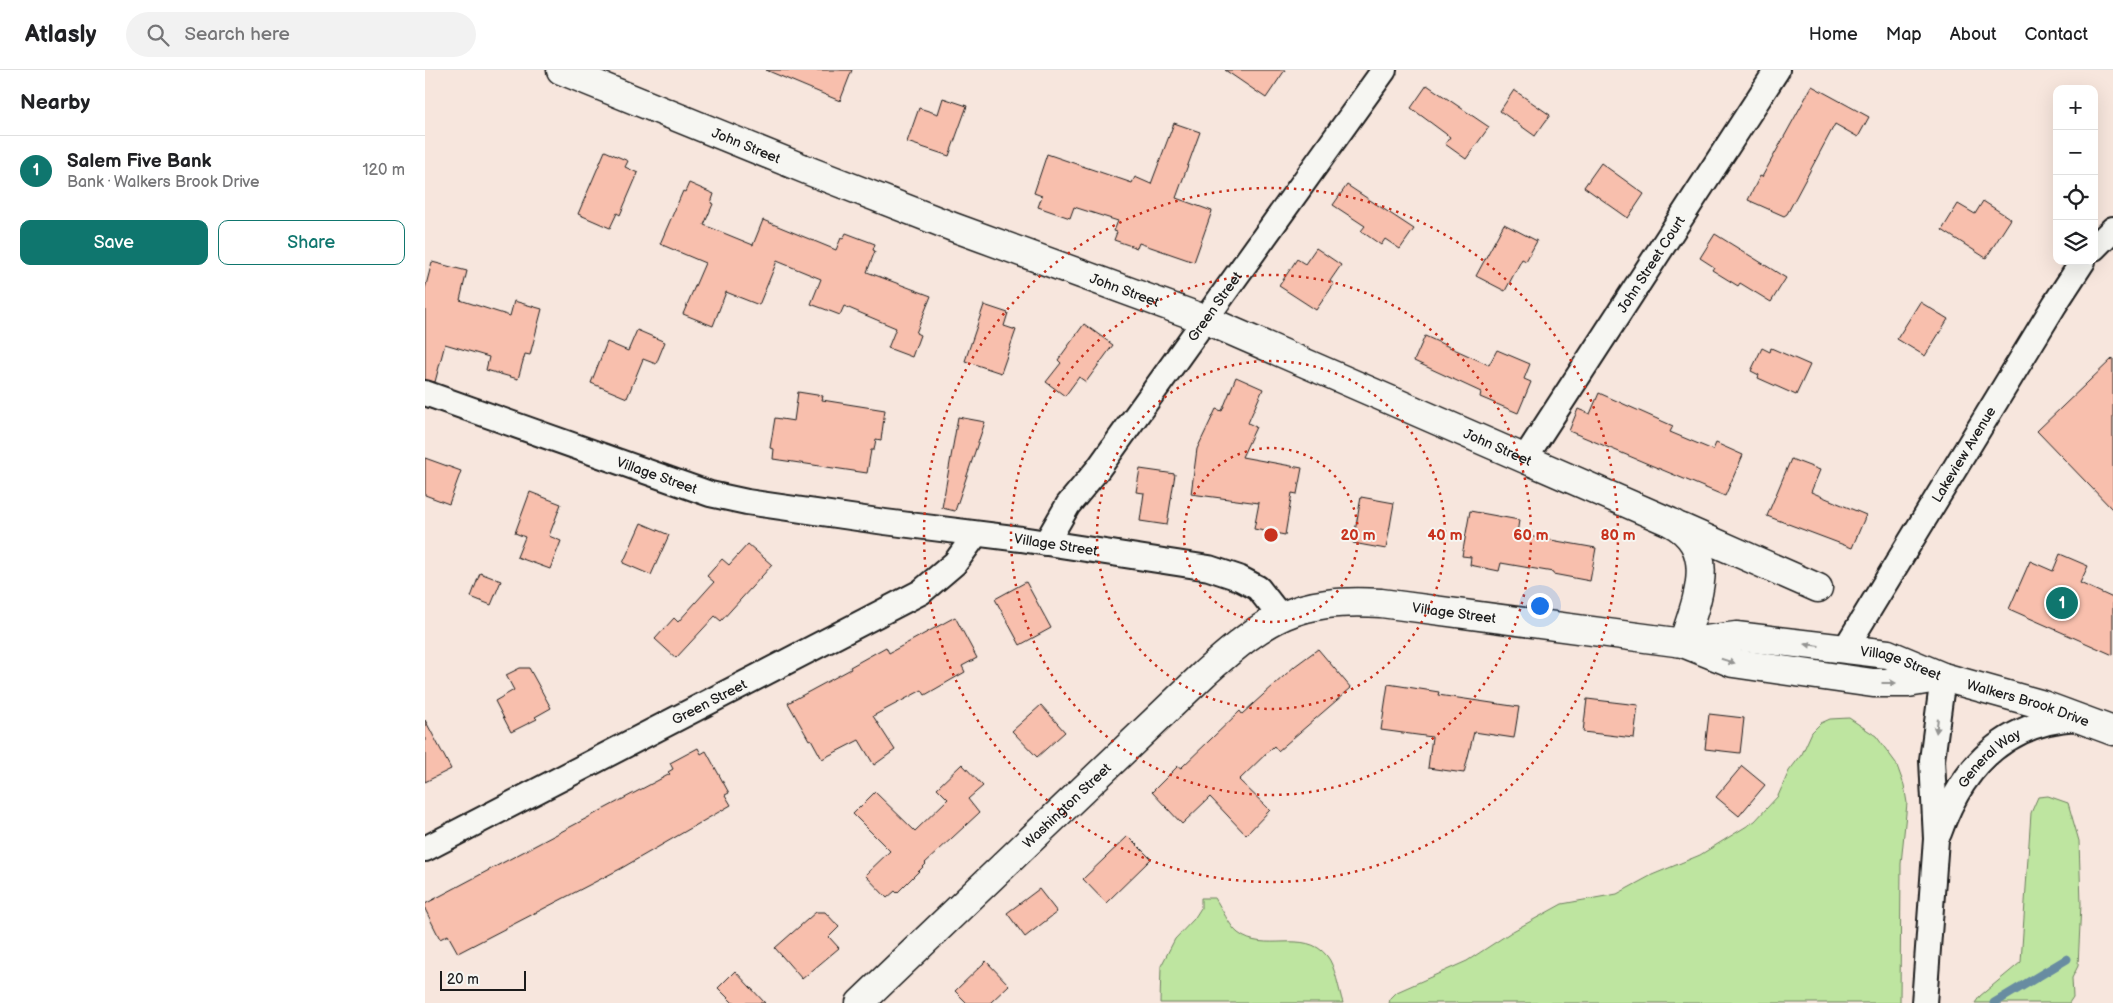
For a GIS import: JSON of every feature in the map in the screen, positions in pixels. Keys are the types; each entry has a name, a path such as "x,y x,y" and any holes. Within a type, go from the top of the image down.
{"street":[{"name":"John Street","path":"561,70 936,220 1205,319 1818,588"},
{"name":"Green Street","path":"1046,543 1068,505 1098,469 1384,70"},
{"name":"John Street Court","path":"1525,458 1777,70"},
{"path":"2098,244 2113,229"},
{"name":"Lakeview Avenue","path":"1845,649 2080,265"},
{"name":"Village Street","path":"425,393 710,494 747,502 865,520 1046,543 1209,568 1228,574 1257,588 1280,616 1295,610 1330,602 1381,602 1683,643 1733,663 1873,683 1908,683 1943,677"},
{"name":"John Street","path":"1681,528 1696,546 1700,557 1701,569 1695,603 1683,643"},
{"name":"Green Street","path":"425,849 921,592 955,563 976,534"},
{"name":"Washington Street","path":"860,1003 1205,673 1237,644 1280,616"},
{"name":"Village Street","path":"1683,643 1735,636 1888,654 1943,677"},
{"name":"Walkers Brook Drive","path":"1943,677 2003,693 2113,730"},
{"name":"General Way","path":"1924,1003 1936,839 1932,760 1943,677"},
{"name":"General Way","path":"1936,839 1947,810 1961,784 1994,749 2021,730 2047,721 2077,718"}],"green space":[{"path":"1849,718 1876,736 1896,763 1904,785 1907,803 1901,864 1900,1003 1389,1003 1390,999 1397,992 1467,961 1513,931 1562,904 1617,894 1652,875 1700,855 1755,821 1778,796 1789,771 1802,754 1812,732 1821,723 1830,719"},
{"path":"2048,796 2068,803 2079,841 2081,904 2078,966 2072,978 2073,997 2069,1003 1975,1003 1980,996 2021,962 2031,813 2038,797"},
{"path":"1201,898 1215,898 1235,930 1248,939 1260,942 1296,942 1318,948 1330,960 1343,1003 1160,1003 1161,966 1175,939 1194,919 1201,908"}],"building":[{"path":"766,70 852,70 840,101"},
{"path":"1225,70 1285,70 1266,98"},
{"path":"1427,85 1489,127 1466,159 1445,144 1450,137 1411,108"},
{"path":"1812,86 1869,117 1858,137 1835,124 1787,214 1784,216 1748,200"},
{"path":"1514,90 1550,115 1535,136 1500,111"},
{"path":"943,98 967,106 949,156 907,142 919,108 938,114"},
{"path":"1174,123 1200,132 1176,198 1212,211 1194,262 1139,243 1137,248 1114,240 1117,232 1114,231 1118,221 1074,207 1070,218 1038,207 1042,196 1034,193 1047,154 1132,183 1135,177 1151,184"},
{"path":"605,151 628,161 625,167 638,173 620,215 617,213 610,228 578,214"},
{"path":"1601,163 1644,194 1628,218 1584,187"},
{"path":"689,183 714,194 711,203 713,204 704,225 753,245 763,220 836,250 841,238 843,239 846,233 875,244 873,250 875,251 867,272 931,296 916,333 920,335 912,357 888,348 896,328 844,306 840,315 811,304 821,279 777,261 759,305 726,292 713,326 683,314 705,263 660,244 683,191 685,192"},
{"path":"1347,185 1414,229 1400,249 1385,239 1381,245 1361,231 1365,226 1333,205"},
{"path":"1983,201 2011,219 1986,258 1942,230 1958,204 1975,214"},
{"path":"1504,224 1537,241 1526,261 1522,259 1505,291 1476,276"},
{"path":"1715,234 1786,278 1771,302 1740,283 1738,286 1712,270 1714,267 1700,258"},
{"path":"1316,248 1341,265 1330,281 1334,284 1316,310 1279,286 1297,259 1305,264"},
{"path":"432,262 467,271 460,300 510,316 514,301 542,309 530,355 525,354 518,379 486,370 489,357 445,344 435,382 425,380 425,289"},
{"path":"1920,302 1948,319 1925,356 1897,339"},
{"path":"984,305 1008,313 1004,326 1016,330 1001,373 965,361"},
{"path":"1084,324 1113,345 1086,382 1079,377 1065,396 1046,382 1061,363 1058,360"},
{"path":"637,330 665,342 656,364 643,359 627,398 591,383 607,342 628,351"},
{"path":"1425,336 1489,365 1497,350 1530,364 1524,379 1531,382 1518,413 1480,397 1481,392 1414,361"},
{"path":"1762,348 1770,352 1771,348 1810,365 1796,395 1758,378 1759,375 1751,371"},
{"path":"2113,358 2113,510 2037,431"},
{"path":"1236,377 1263,389 1248,423 1256,427 1242,457 1302,468 1297,494 1292,493 1285,535 1254,529 1259,503 1191,494 1197,449 1216,409 1222,411"},
{"path":"798,392 823,396 822,400 885,410 881,440 876,439 874,450 871,450 867,473 773,459 774,449 770,448 775,418 794,421"},
{"path":"1599,393 1673,426 1670,432 1713,450 1716,443 1743,455 1725,496 1569,431 1578,409 1590,414"},
{"path":"958,417 985,422 955,511 942,508"},
{"path":"425,458 461,471 449,504 425,495"},
{"path":"1791,459 1820,470 1811,492 1866,515 1852,548 1767,516"},
{"path":"1140,469 1175,474 1167,525 1140,521 1144,493 1136,492"},
{"path":"530,492 561,504 549,536 561,541 550,569 517,557 525,537 515,533"},
{"path":"1361,497 1394,503 1386,549 1353,543"},
{"path":"1470,511 1519,520 1517,534 1596,548 1590,581 1501,563 1499,571 1470,565 1471,557 1462,556"},
{"path":"641,523 669,535 651,575 623,563"},
{"path":"748,544 772,565 721,621 715,616 676,658 655,639 674,618 678,622 714,582 707,576 722,559 729,565"},
{"path":"2060,554 2088,566 2080,583 2113,598 2113,655 2009,609 2030,561 2053,571"},
{"path":"480,573 501,581 491,605 471,597"},
{"path":"1026,582 1051,628 1020,645 995,599"},
{"path":"955,617 977,658 962,666 965,672 925,695 922,690 873,716 895,750 874,765 859,740 822,759 788,703 851,669 850,667 886,647 889,653"},
{"path":"1318,649 1351,688 1278,751 1274,746 1239,780 1270,810 1246,835 1210,797 1182,824 1152,792 1178,766 1181,768 1240,711 1242,714 1295,666"},
{"path":"520,668 529,668 551,708 535,717 537,719 511,732 495,701 514,690 506,675"},
{"path":"1388,684 1439,692 1438,695 1519,707 1514,738 1474,732 1464,773 1428,768 1432,737 1381,730"},
{"path":"1587,699 1638,705 1634,738 1583,732"},
{"path":"1041,705 1065,732 1037,757 1012,731"},
{"path":"1709,714 1744,718 1740,753 1705,749"},
{"path":"425,720 451,769 425,782"},
{"path":"698,748 701,754 706,751 729,793 725,795 731,805 620,869 458,953 448,935 440,939 425,909 425,904 670,774 668,772 673,769 670,763"},
{"path":"962,764 983,786 968,799 979,813 925,863 897,893 895,891 887,898 865,875 890,851 853,814 875,792 915,831 948,799 937,788"},
{"path":"1742,766 1765,785 1739,816 1716,797"},
{"path":"1128,836 1151,859 1106,903 1083,879"},
{"path":"1039,889 1057,912 1025,937 1007,913"},
{"path":"816,912 825,912 839,927 829,937 839,948 802,979 775,948"},
{"path":"986,961 1009,985 990,1003 967,1003 955,991"},
{"path":"735,971 765,1003 733,1003 718,988"}],"waterway":[{"path":"1994,1003 2067,959"}],"place":[{"name":"Salem Five Bank","path":"2062,603"}]}
